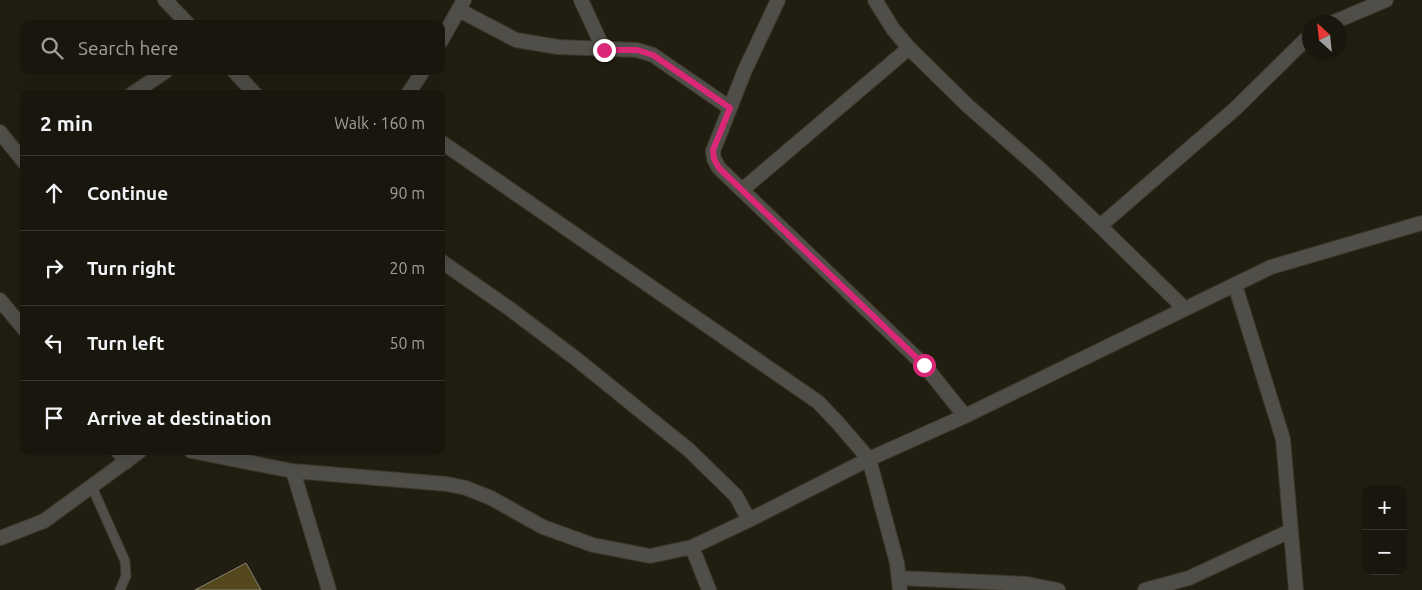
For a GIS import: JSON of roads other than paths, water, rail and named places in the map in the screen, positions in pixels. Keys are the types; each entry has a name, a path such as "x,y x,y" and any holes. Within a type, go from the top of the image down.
{"street":[{"path":"165,0 184,20"},
{"path":"581,0 604,50"},
{"path":"778,0 745,70 713,150 714,159 719,168 924,365 964,416"},
{"path":"875,0 893,29 909,48 968,106 1040,169 1185,309"},
{"path":"1347,16 1386,0"},
{"path":"445,34 461,5 516,40 558,47 637,50 653,55 730,108"},
{"path":"1100,226 1236,108 1302,43"},
{"path":"742,190 909,48"},
{"path":"138,90 160,75"},
{"path":"238,75 251,90"},
{"path":"411,90 420,75"},
{"path":"0,132 20,157"},
{"path":"445,145 818,402 869,458 897,563 899,584 1028,584 1058,590"},
{"path":"211,455 293,471 447,484 466,488 491,498 544,527 593,546 650,556 692,547 750,520 869,458 964,416 1271,268 1422,222"},
{"path":"445,264 576,358 689,450 736,496 750,520"},
{"path":"1235,285 1283,439 1296,590"},
{"path":"0,300 20,323"},
{"path":"0,538 44,522 92,487 122,457"},
{"path":"293,471 328,590"},
{"path":"1145,590 1189,578 1290,531"},
{"path":"692,547 709,590"}],"lane":[{"path":"92,487 126,561 126,576 120,590"}]}
